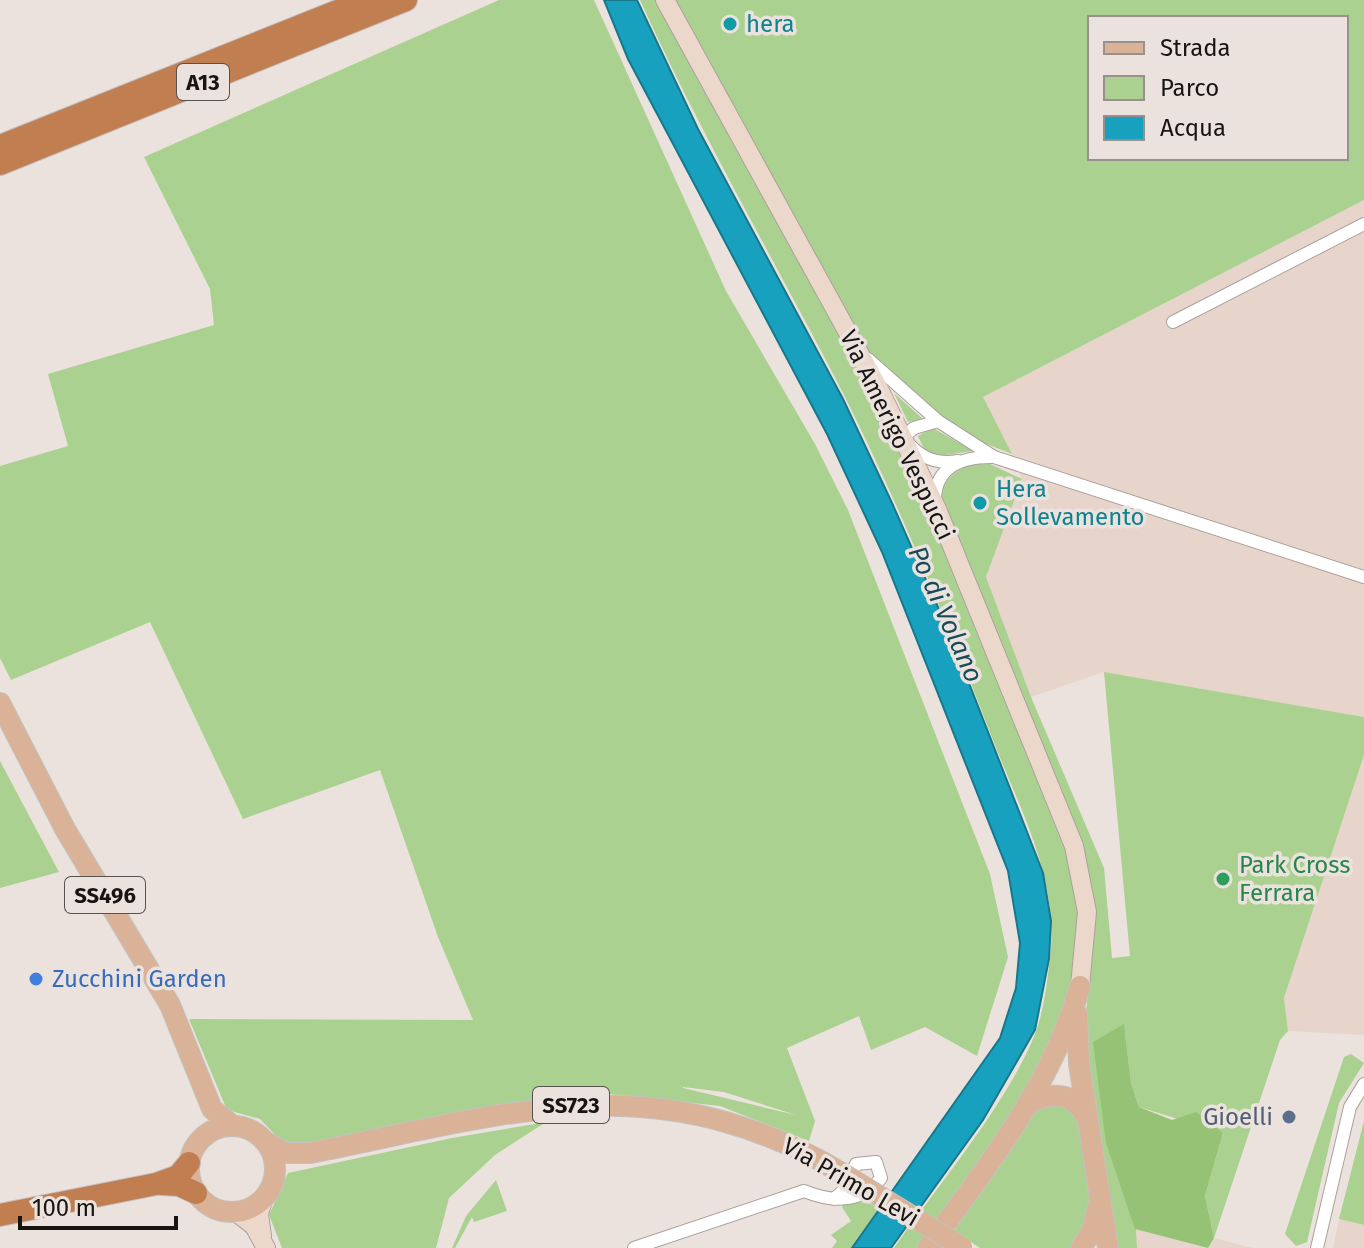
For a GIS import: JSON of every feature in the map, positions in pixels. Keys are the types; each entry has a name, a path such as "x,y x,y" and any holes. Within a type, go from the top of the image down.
{"highway":[{"name":"A13","path":"0,146 365,0"},
{"name":"A13","path":"0,164 406,0"},
{"path":"0,1215 156,1184 178,1176 189,1163"},
{"path":"156,1184 179,1185 196,1193"}],"main road":[{"name":"Via Amerigo Vespucci","path":"665,0 855,346 937,509 1074,846 1084,884 1087,912 1080,986"},
{"name":"SS496","path":"0,703 65,829 170,1005 204,1090 218,1116 233,1126"},
{"path":"1080,986 1076,1029 1079,1064 1108,1248"},
{"path":"928,1248 1029,1103 1071,1018 1080,986"},
{"path":"1029,1103 1079,1064"},
{"name":"SS496","path":"204,1090 209,1116 204,1136"},
{"path":"1029,1103 1051,1094 1061,1095 1078,1103 1087,1118"},
{"name":"Via Primo Levi","path":"310,1153 532,1110 618,1104 673,1110 731,1123 793,1147 842,1173 963,1247"},
{"path":"233,1126 215,1129 204,1136 189,1163 196,1193 212,1207 236,1212 254,1226 264,1244"},
{"name":"SS723","path":"233,1126 250,1130 286,1153 310,1153"},
{"path":"264,1141 274,1160 275,1176"},
{"name":"SS723","path":"263,1200 275,1176 287,1163 310,1153"},
{"path":"1081,1248 1096,1219 1097,1179"},
{"path":"236,1212 263,1200"},
{"path":"263,1200 259,1214 264,1244"}],"street":[{"path":"1173,322 1364,224"},
{"path":"855,346 892,384 938,421 994,457 1364,577"},
{"path":"938,421 914,428 903,437 937,463 994,457"},
{"path":"937,509 937,486 948,468 958,461"},
{"path":"1317,1248 1350,1107 1364,1084"},
{"path":"634,1248 804,1191 826,1200 834,1199"}],"shaded area":[{"path":"1364,200 1364,717 1104,672 1031,697 986,577 1022,479 983,397"},
{"path":"1364,755 1364,1035 1288,1031 1284,998"},
{"path":"1339,1219 1364,1225 1364,1248 1333,1248"},
{"path":"1135,1229 1208,1248 1137,1248"},
{"path":"1214,1238 1253,1248 1208,1248"}],"green space":[{"path":"499,0 594,0 726,291 815,444 848,510 990,874 1008,957 977,1056 925,1027 871,1050 859,1016 787,1048 815,1121 809,1141 720,1106 600,1093 287,1147 260,1119 227,1110 189,1019 473,1020 438,937 380,770 243,819 150,622 11,680 0,658 0,466 68,446 48,374 214,325 210,289 144,157","holes":["683,1087 724,1092 796,1115"]},
{"path":"640,0 658,0 848,345 932,515 1069,854 1079,906 1073,982 1030,1094 920,1248 894,1248 990,1115 1023,1060 1038,1025 1052,930 1043,874 1026,819 885,480 844,395 688,100"},
{"path":"674,0 1364,0 1364,200 983,397 1012,454 979,441 917,401 862,345"},
{"path":"894,393 923,419 908,422"},
{"path":"933,428 973,451 938,456 925,451 918,436"},
{"name":"Park Cross Ferrara","path":"973,463 990,464 1022,479 986,577 1031,697 1104,868 1112,958 1130,956 1104,672 1364,717 1364,755 1284,998 1288,1031 1280,1040 1214,1238 1205,1196 1223,1133 1139,1107 1131,1083 1124,1025 1137,1248 1115,1248 1084,1030 1092,957 1088,867 942,507 942,491 948,479"},
{"path":"0,761 59,872 0,888"},
{"path":"1124,1024 1131,1083 1139,1107 1172,1120 1196,1112 1223,1133 1205,1196 1214,1238 1208,1248 1135,1229 1106,1143 1093,1042"},
{"path":"1351,1054 1364,1063 1339,1103 1307,1242 1296,1246 1285,1234 1344,1057"},
{"path":"1063,1100 1078,1116 1091,1200 1091,1215 1075,1248 980,1248 954,1231 1034,1112 1042,1104"},
{"path":"1364,1121 1364,1225 1339,1219"},
{"path":"546,1122 495,1155 449,1198 436,1248 282,1248 269,1215 288,1173 452,1138"},
{"path":"496,1180 507,1211 474,1222 472,1217 455,1248 452,1248 466,1216"},
{"path":"862,1200 879,1208 851,1248 832,1248 837,1241 831,1235 851,1221 842,1207 845,1202"}],"water":[{"name":"Po di Volano","path":"604,0 637,0 698,129 843,399 949,632 1043,873 1051,921 1049,959 1035,1030 983,1120 891,1248 852,1248 1000,1038 1016,988 1020,943 1008,871 882,552 827,434 628,59"}],"place":[{"name":"hera","path":"730,24"},
{"name":"Hera Sollevamento","path":"980,503"},
{"name":"Park Cross Ferrara","path":"1223,879"},
{"name":"Zucchini Garden","path":"36,979"},
{"name":"Gioelli","path":"1289,1117"}]}
